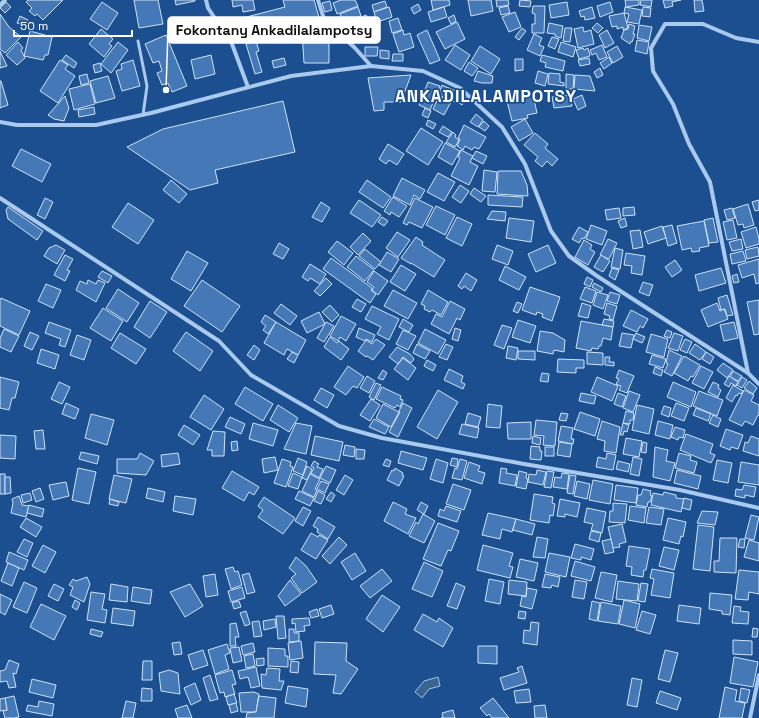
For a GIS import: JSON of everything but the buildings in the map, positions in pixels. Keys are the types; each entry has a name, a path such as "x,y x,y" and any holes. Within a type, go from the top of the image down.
{"street":[{"path":"0,5 5,0"},
{"path":"206,0 208,8 232,44 248,87"},
{"path":"318,0 324,20 355,48 372,66"},
{"path":"748,373 710,182 689,144 673,104 653,71 651,48 665,24 703,24 736,38 759,42"},
{"path":"0,122 17,125 96,125 143,115 291,76 372,66 423,71 460,88 502,127 525,164 551,231 569,256 597,276 748,373 759,384"},
{"path":"0,198 219,341 251,375 340,426 382,438 524,464 680,490 759,508"},
{"path":"750,718 759,675"}],"lane":[{"path":"138,41 147,86 143,115"}],"water":[{"path":"438,677 440,686 429,689 422,698 415,692 424,681"}],"place":[{"name":"Fokontany Ankadilalampotsy","path":"166,90"}],"district":[{"name":"ANKADILALAMPOTSY","path":"486,96"}]}
